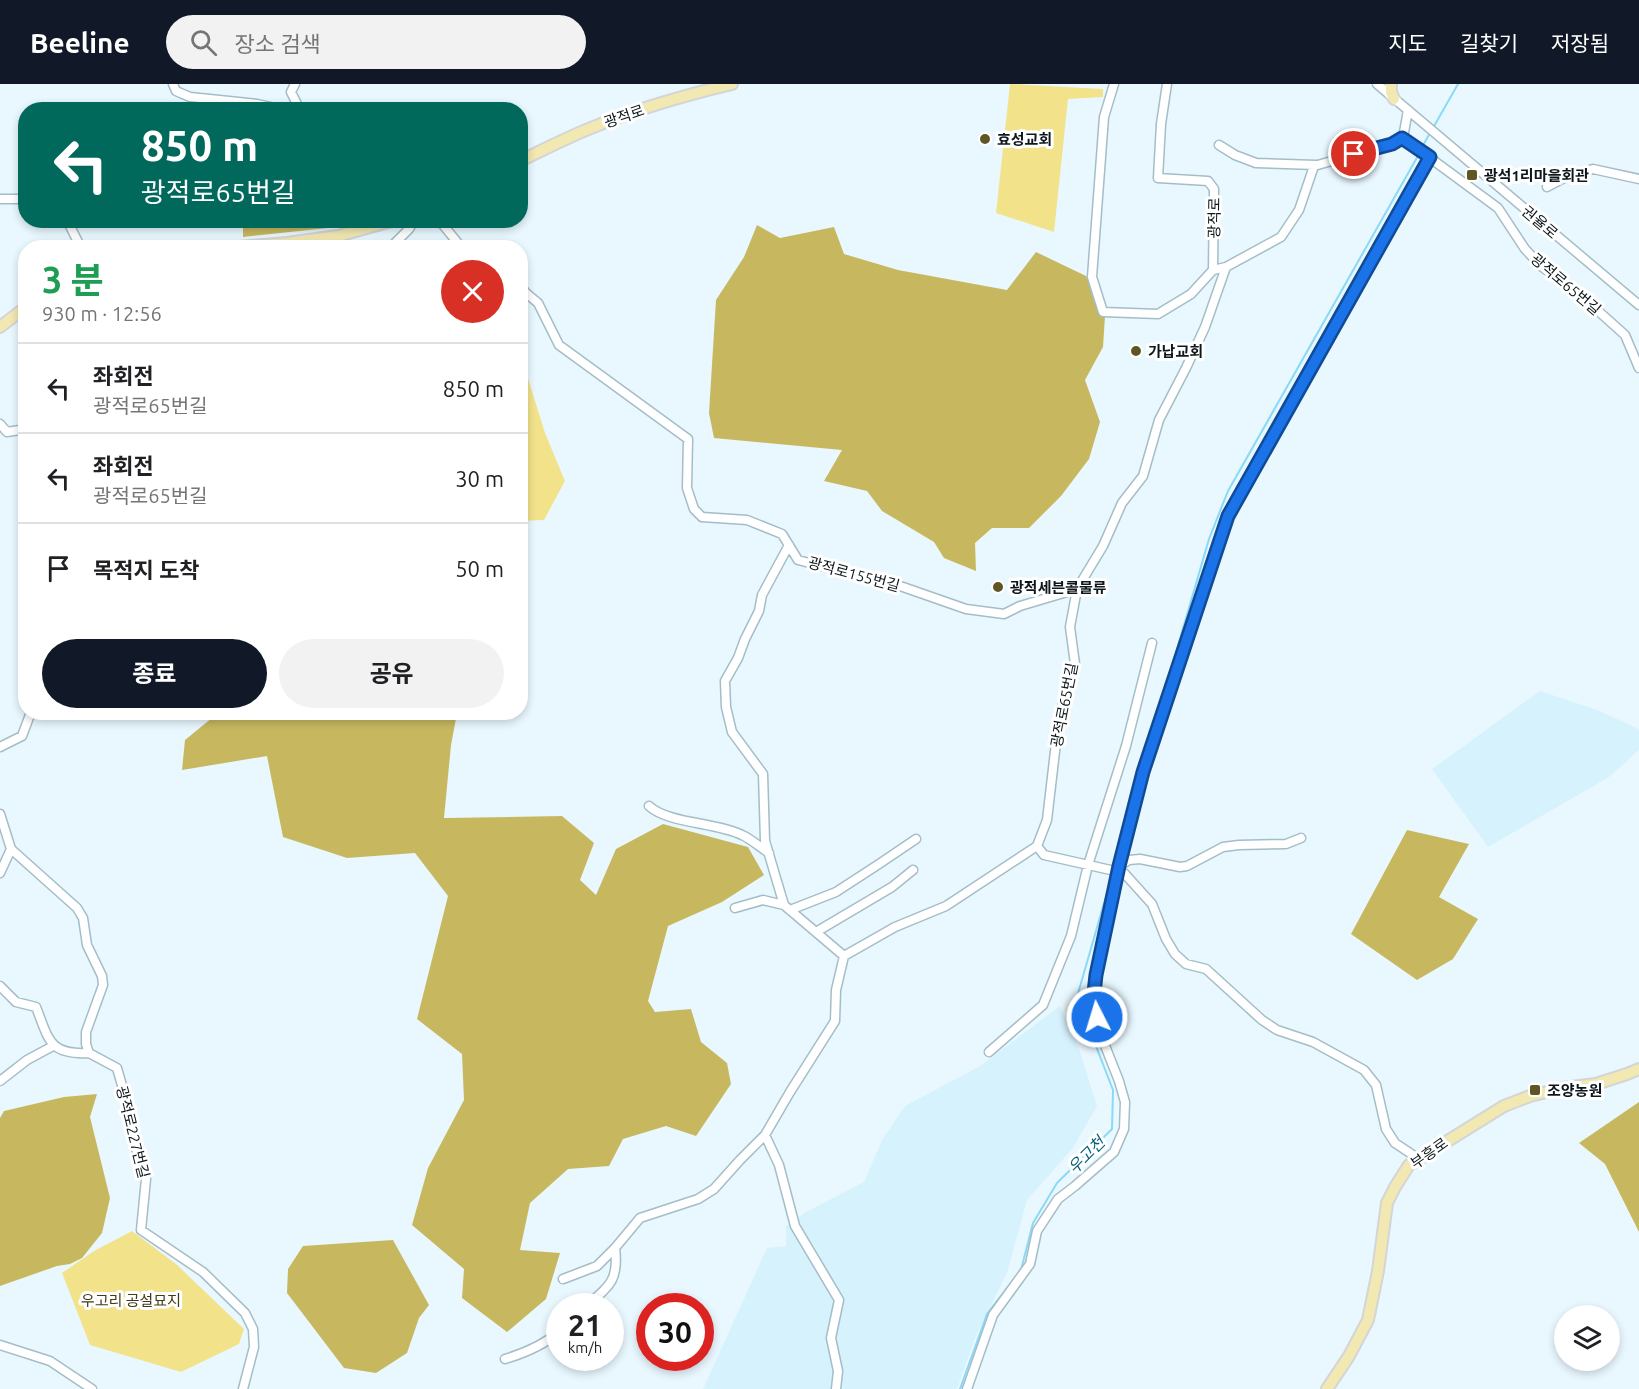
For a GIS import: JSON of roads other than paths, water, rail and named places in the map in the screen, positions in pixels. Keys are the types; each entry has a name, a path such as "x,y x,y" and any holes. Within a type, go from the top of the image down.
{"main road":[{"name":"광적로","path":"528,157 597,126 702,91 732,84"},
{"path":"1392,84 1391,92 1394,99"},
{"path":"309,240 338,236 366,228"},
{"path":"0,327 18,313"},
{"name":"부흥로","path":"1328,1389 1368,1320 1378,1271 1387,1203 1409,1165 1513,1103 1530,1096 1563,1088 1596,1084 1639,1069"}],"street":[{"path":"173,84 176,91 190,97 238,102"},
{"path":"1114,84 1104,117 1092,277 1103,312 1158,314 1191,294 1213,270 1226,267 1281,237 1299,210 1316,165"},
{"name":"광적로","path":"1167,84 1161,124 1158,178 1208,181 1214,189 1213,270"},
{"path":"1219,145 1235,155 1256,163 1316,165 1392,144 1402,138 1408,110 1377,84"},
{"path":"294,85 291,92 297,102"},
{"name":"권율로","path":"1408,110 1639,305"},
{"name":"광적로65번길","path":"1402,138 1498,208 1525,249 1541,266 1578,292 1625,335 1639,368"},
{"path":"967,1389 993,1315 1030,1264 1038,1231 1058,1199 1114,1152 1124,1130 1125,1102 1097,1017 1094,993 1096,975 1117,869 1143,772 1228,516 1427,155"},
{"path":"1547,187 1566,177 1593,169 1639,179"},
{"path":"0,199 18,200"},
{"path":"398,240 410,228"},
{"path":"446,228 455,240"},
{"name":"광적로65번길","path":"1037,846 1047,820 1059,717 1075,664 1070,627 1077,589 1103,546 1122,503 1143,476 1159,420 1200,338 1226,267"},
{"name":"광적로155번길","path":"528,295 538,303 559,345 688,440 687,488 694,509 702,517 747,520 782,534 798,560 903,587 966,609 1004,614 1020,606 1077,589"},
{"path":"0,423 7,432 18,430"},
{"path":"787,908 765,841 763,774 732,732 726,707 725,681 759,611 762,595 789,545"},
{"path":"989,1052 1043,1005 1071,936 1126,746 1152,643"},
{"path":"0,747 22,736 29,720"},
{"path":"649,807 657,814 741,834 769,853"},
{"path":"0,814 11,849 77,908 83,918 87,945 104,985 86,1032 89,1053"},
{"path":"1117,869 1129,860 1140,859 1180,867 1187,866 1223,847 1286,844 1301,838"},
{"path":"787,908 836,892 916,839"},
{"path":"563,1279 597,1266 640,1218 698,1199 714,1189 765,1135 835,1021 836,990 844,956 895,927 945,906 1037,846 1044,855 1090,866 1117,869 1124,873 1152,904 1166,939 1175,954 1186,964 1206,969 1262,1020 1277,1030 1313,1042 1364,1070 1376,1085 1386,1129 1395,1143 1419,1159"},
{"path":"0,873 11,849"},
{"path":"816,932 892,887 913,870"},
{"path":"735,908 763,900 787,908 844,956"},
{"path":"0,986 16,1002 36,1007 53,1046 27,1060 0,1081"},
{"name":"광적로227번길","path":"53,1046 73,1054 89,1053 117,1068 125,1094 132,1136 146,1179 141,1230 203,1272 245,1312 253,1329 254,1347 243,1389"},
{"path":"765,1135 779,1165 795,1226 839,1300 831,1338 838,1371 836,1389"},
{"path":"600,1293 615,1275 617,1262 615,1248"},
{"path":"505,1359 522,1354 546,1342"},
{"path":"0,1345 50,1361 92,1389"}],"waterway":[{"name":"우고천","path":"1433,128 1458,84"},
{"name":"우고천","path":"1421,149 1430,133"},
{"name":"우고천","path":"1159,711 1209,539 1228,491 1419,154"},
{"name":"우고천","path":"1114,867 1118,852"},
{"name":"우고천","path":"1021,1270 1033,1223 1057,1183 1112,1129 1113,1090 1077,997 1113,872"},
{"name":"우고천","path":"960,1389 987,1314 1017,1275"}],"place":[{"name":"효성교회","path":"985,139"},
{"name":"광석1리마을회관","path":"1472,175"},
{"name":"가납교회","path":"1136,351"},
{"name":"광적세븐콜물류","path":"998,587"},
{"name":"조양농원","path":"1535,1090"}],"park label":[{"name":"우고리 공설묘지","path":"131,1300"}]}
